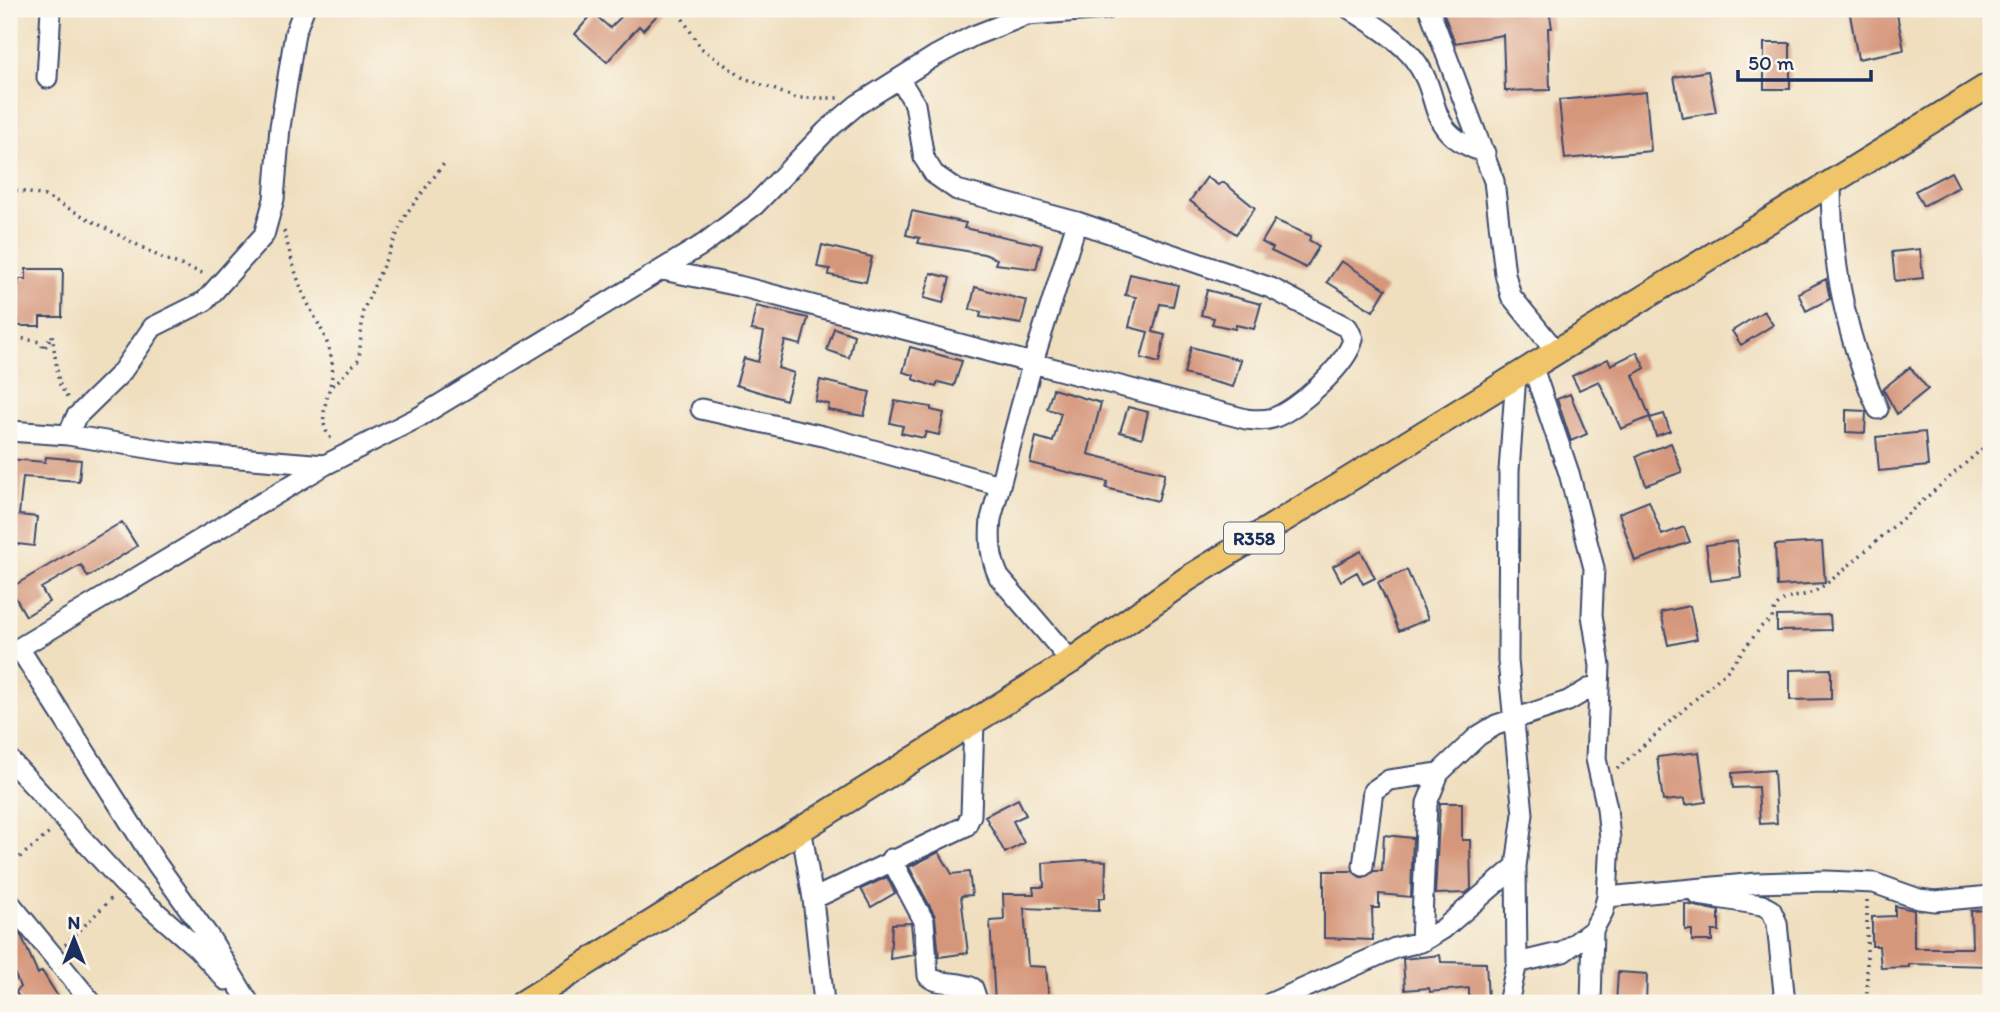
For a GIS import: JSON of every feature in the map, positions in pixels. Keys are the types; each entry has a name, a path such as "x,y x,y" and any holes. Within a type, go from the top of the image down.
{"main road":[{"name":"R358","path":"534,1001 801,827 1071,660 1187,579 1991,84"}],"street":[{"path":"47,78 51,9"},
{"path":"68,435 79,415 121,373 153,327 205,301 264,235 274,199 280,127 295,33 304,9"},
{"path":"247,1003 211,938 156,863 14,651 326,465 419,416 663,270 755,205 788,167 858,105 964,41 1027,15 1107,9"},
{"path":"1350,9 1413,57 1446,131 1462,145 1485,153"},
{"path":"1429,9 1494,181 1505,274 1511,296 1555,350"},
{"path":"663,270 739,286 1032,365 1262,421 1287,411 1332,374 1352,346 1353,339 1348,328 1270,288 1077,222 957,190 934,174 924,158 915,104 900,80"},
{"path":"1831,182 1831,238 1844,312 1856,356 1878,409"},
{"path":"1071,660 999,578 992,561 991,519 1032,365 1077,222"},
{"path":"1517,964 1563,952 1593,930 1604,912 1607,897 1610,839 1596,759 1599,682 1591,548 1569,473 1524,370"},
{"path":"1508,1003 1517,964 1516,866 1522,831 1523,796 1508,661 1509,471 1524,370"},
{"path":"701,409 823,436 999,485"},
{"path":"9,430 68,435 179,453 326,465"},
{"path":"1421,942 1427,803 1439,773 1478,736 1496,724 1568,701 1599,682"},
{"path":"813,899 891,859 966,826 971,815 974,721"},
{"path":"9,759 125,884 197,948 247,1003"},
{"path":"1363,866 1373,791 1389,780 1439,773"},
{"path":"801,827 813,899 824,1003"},
{"path":"891,859 924,921 929,979 967,984 973,988 978,1003"},
{"path":"1271,1003 1395,948 1421,942 1443,929 1516,866"},
{"path":"1607,897 1757,883 1826,881 1874,883 1919,899 1935,901 1991,896"},
{"path":"1676,891 1762,905 1771,910 1777,923 1785,1003"},
{"path":"9,902 92,1003"},
{"path":"1591,1003 1593,930"}],"path":[{"path":"679,13 701,48 742,77 796,98 836,97 858,105"},
{"path":"331,387 359,359 363,311 406,214 446,160"},
{"path":"9,189 45,196 162,258 224,280"},
{"path":"274,199 302,291 327,340 332,361 331,387 322,420 323,429 347,454"},
{"path":"9,336 40,342 44,349 52,335 59,383 79,415"},
{"path":"1601,784 1727,671 1762,626 1772,619 1773,608 1784,598 1814,592 1839,574 1991,441"},
{"path":"9,866 64,820"},
{"path":"55,955 125,884"},
{"path":"1867,884 1867,1003"}],"building":[{"path":"629,9 663,9 643,30 639,26 607,62 575,34 593,13 610,28"},
{"path":"1442,9 1549,9 1552,28 1548,28 1550,90 1505,91 1503,35 1455,43"},
{"path":"1849,9 1896,9 1904,50 1858,59"},
{"path":"1764,43 1790,43 1790,89 1764,89"},
{"path":"1708,71 1716,112 1682,118 1674,77"},
{"path":"1646,92 1651,151 1565,159 1559,100"},
{"path":"1951,172 1959,187 1923,206 1915,191"},
{"path":"1207,177 1218,185 1223,182 1255,208 1236,234 1190,201"},
{"path":"912,211 966,223 964,228 1042,245 1036,269 995,264 997,259 984,254 918,243 920,238 906,235"},
{"path":"1275,220 1311,236 1309,240 1319,246 1306,268 1271,251 1273,248 1262,242"},
{"path":"822,245 872,257 866,282 829,275 830,269 817,267"},
{"path":"1920,249 1923,278 1895,281 1892,252"},
{"path":"1341,261 1386,289 1373,311 1327,282"},
{"path":"26,269 63,269 62,317 40,317 40,326 18,326 18,318 9,318 9,285 18,286 19,279 26,279"},
{"path":"931,273 950,278 943,303 924,298"},
{"path":"1130,274 1178,285 1173,306 1160,304 1153,332 1165,335 1159,363 1141,358 1148,332 1129,327 1136,297 1125,295"},
{"path":"1826,279 1830,299 1806,311 1798,293"},
{"path":"975,287 1027,301 1021,324 980,317 981,312 970,309"},
{"path":"1207,290 1261,304 1254,329 1236,325 1235,329 1212,324 1214,318 1201,315"},
{"path":"756,306 808,318 801,345 785,341 778,368 794,373 786,400 736,385 744,358 758,362 764,332 751,330"},
{"path":"1764,311 1773,325 1741,345 1732,331"},
{"path":"834,328 854,335 849,358 827,350"},
{"path":"910,347 962,361 954,386 938,382 936,387 913,379 914,375 903,372"},
{"path":"1191,347 1241,360 1233,387 1184,374"},
{"path":"1637,352 1645,368 1633,375 1650,417 1621,429 1599,381 1579,390 1572,376 1608,359 1611,365"},
{"path":"1910,367 1928,389 1897,414 1883,389"},
{"path":"820,380 870,392 864,416 828,410 829,404 815,401"},
{"path":"1053,389 1101,403 1088,454 1165,473 1158,501 1106,488 1108,482 1030,463 1036,437 1053,442 1061,413 1047,409"},
{"path":"1570,394 1587,434 1571,441 1557,399"},
{"path":"895,401 931,407 931,410 944,413 939,435 926,432 924,438 901,433 903,426 890,423"},
{"path":"1128,407 1148,412 1142,438 1120,432"},
{"path":"1846,410 1866,411 1865,433 1846,432"},
{"path":"1664,414 1670,431 1656,436 1650,418"},
{"path":"1925,432 1928,466 1879,471 1876,437"},
{"path":"1671,443 1682,472 1646,485 1636,456"},
{"path":"46,457 81,460 79,481 23,477 19,515 37,517 34,546 9,543 9,459 45,462"},
{"path":"1649,501 1662,535 1684,527 1690,542 1635,561 1619,513"},
{"path":"122,522 137,546 88,577 81,565 41,588 49,602 26,616 10,588"},
{"path":"1737,541 1741,577 1711,581 1706,545"},
{"path":"1822,542 1825,583 1777,586 1775,545"},
{"path":"1361,551 1375,578 1363,584 1357,572 1341,581 1333,566"},
{"path":"1407,570 1428,619 1399,631 1378,582"},
{"path":"1690,606 1697,639 1668,645 1661,612"},
{"path":"1830,615 1831,630 1777,631 1777,616"},
{"path":"1831,669 1831,699 1790,700 1790,670"},
{"path":"1699,752 1706,802 1685,805 1684,799 1663,801 1657,757"},
{"path":"1774,770 1777,823 1760,824 1758,787 1733,788 1732,773"},
{"path":"1018,799 1026,815 1013,821 1024,843 1005,853 985,816"},
{"path":"1440,803 1462,803 1462,840 1470,840 1471,889 1466,893 1435,894"},
{"path":"1384,835 1413,838 1411,897 1379,894 1379,908 1372,908 1373,940 1324,938 1324,871 1352,871 1362,878 1374,871 1382,871"},
{"path":"939,852 952,874 969,872 972,895 961,896 968,953 939,957 935,916 909,867"},
{"path":"1106,861 1105,898 1099,898 1099,911 1024,908 1028,966 1046,967 1049,1003 995,1003 990,921 1004,920 1003,894 1034,894 1033,887 1044,887 1043,863"},
{"path":"887,877 895,893 871,907 861,889"},
{"path":"1685,904 1719,911 1719,931 1712,931 1712,941 1692,941 1692,930 1685,930"},
{"path":"1895,906 1914,910 1914,948 1972,948 1971,911 1991,910 1991,966 1909,964 1909,967 1881,968 1879,946 1872,946 1872,917 1895,916"},
{"path":"9,921 22,937 38,974 42,971 62,1003 22,1003 16,992 20,987 9,960"},
{"path":"911,923 914,955 890,959 892,924"},
{"path":"1440,955 1441,962 1486,963 1488,1000 1469,1000 1469,988 1430,992 1429,988 1405,990 1403,959"},
{"path":"1618,972 1647,974 1646,1003 1616,1003"}]}
